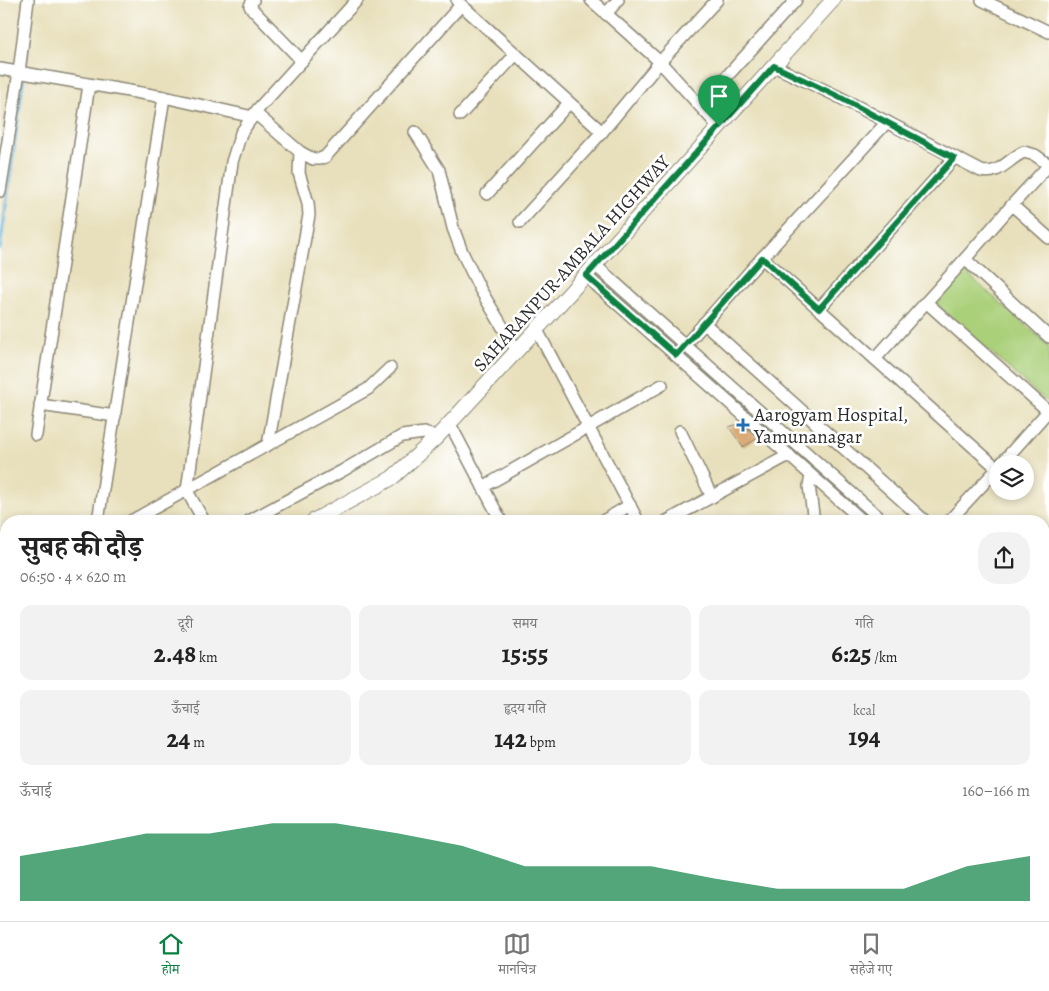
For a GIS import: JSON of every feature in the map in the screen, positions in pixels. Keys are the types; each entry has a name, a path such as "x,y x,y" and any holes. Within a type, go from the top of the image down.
{"main road":[{"name":"SAHARANPUR-AMBALA HIGHWAY","path":"324,515 392,478 450,424 586,276 833,0"}],"street":[{"path":"0,191 24,73 28,0"},
{"path":"253,0 250,6 254,11 302,61"},
{"path":"201,515 187,491 232,162 241,133 254,115 357,0"},
{"path":"591,0 660,62 719,126"},
{"path":"606,14 618,0"},
{"path":"520,222 602,132 660,62 716,0"},
{"path":"700,106 796,0"},
{"path":"982,0 1049,32"},
{"path":"0,69 164,97 254,115 300,152 319,160 325,157 458,2 602,132"},
{"path":"460,115 516,54"},
{"path":"774,66 987,173 997,170 1018,154 1024,152 1035,155 1049,165 876,359"},
{"path":"36,435 89,85"},
{"path":"99,515 164,97"},
{"path":"487,194 569,102"},
{"path":"676,355 887,122"},
{"path":"415,132 439,170 453,228 462,252 480,290 517,351"},
{"path":"268,445 309,215 308,203 299,173 300,152"},
{"path":"819,309 954,158"},
{"path":"1012,205 1049,238"},
{"path":"762,258 989,461"},
{"path":"966,259 1049,338"},
{"path":"595,265 876,515"},
{"path":"586,276 856,515"},
{"path":"926,302 1049,410 1009,455"},
{"path":"704,323 918,515"},
{"path":"537,330 635,515"},
{"path":"142,515 368,389 390,368"},
{"path":"483,487 662,385"},
{"path":"40,405 115,416"},
{"path":"450,424 498,515"},
{"path":"680,431 712,497"},
{"path":"260,515 402,436 424,433 437,437"},
{"path":"678,515 788,455"},
{"path":"811,476 809,486 813,515"},
{"path":"954,515 989,477"},
{"path":"613,515 630,505"}],"green space":[{"path":"963,270 1049,346 1049,399 1047,402 934,302"}],"building":[{"path":"741,423 758,438 743,447 729,427"}],"waterway":[{"path":"25,70 30,27"},
{"path":"0,249 24,76"}],"place":[{"name":"Aarogyam Hospital, Yamunanagar","path":"743,425"}],"route":[{"path":"774,66 837,96 954,158 819,309 762,258 676,355 586,276 719,126 774,66"}]}
